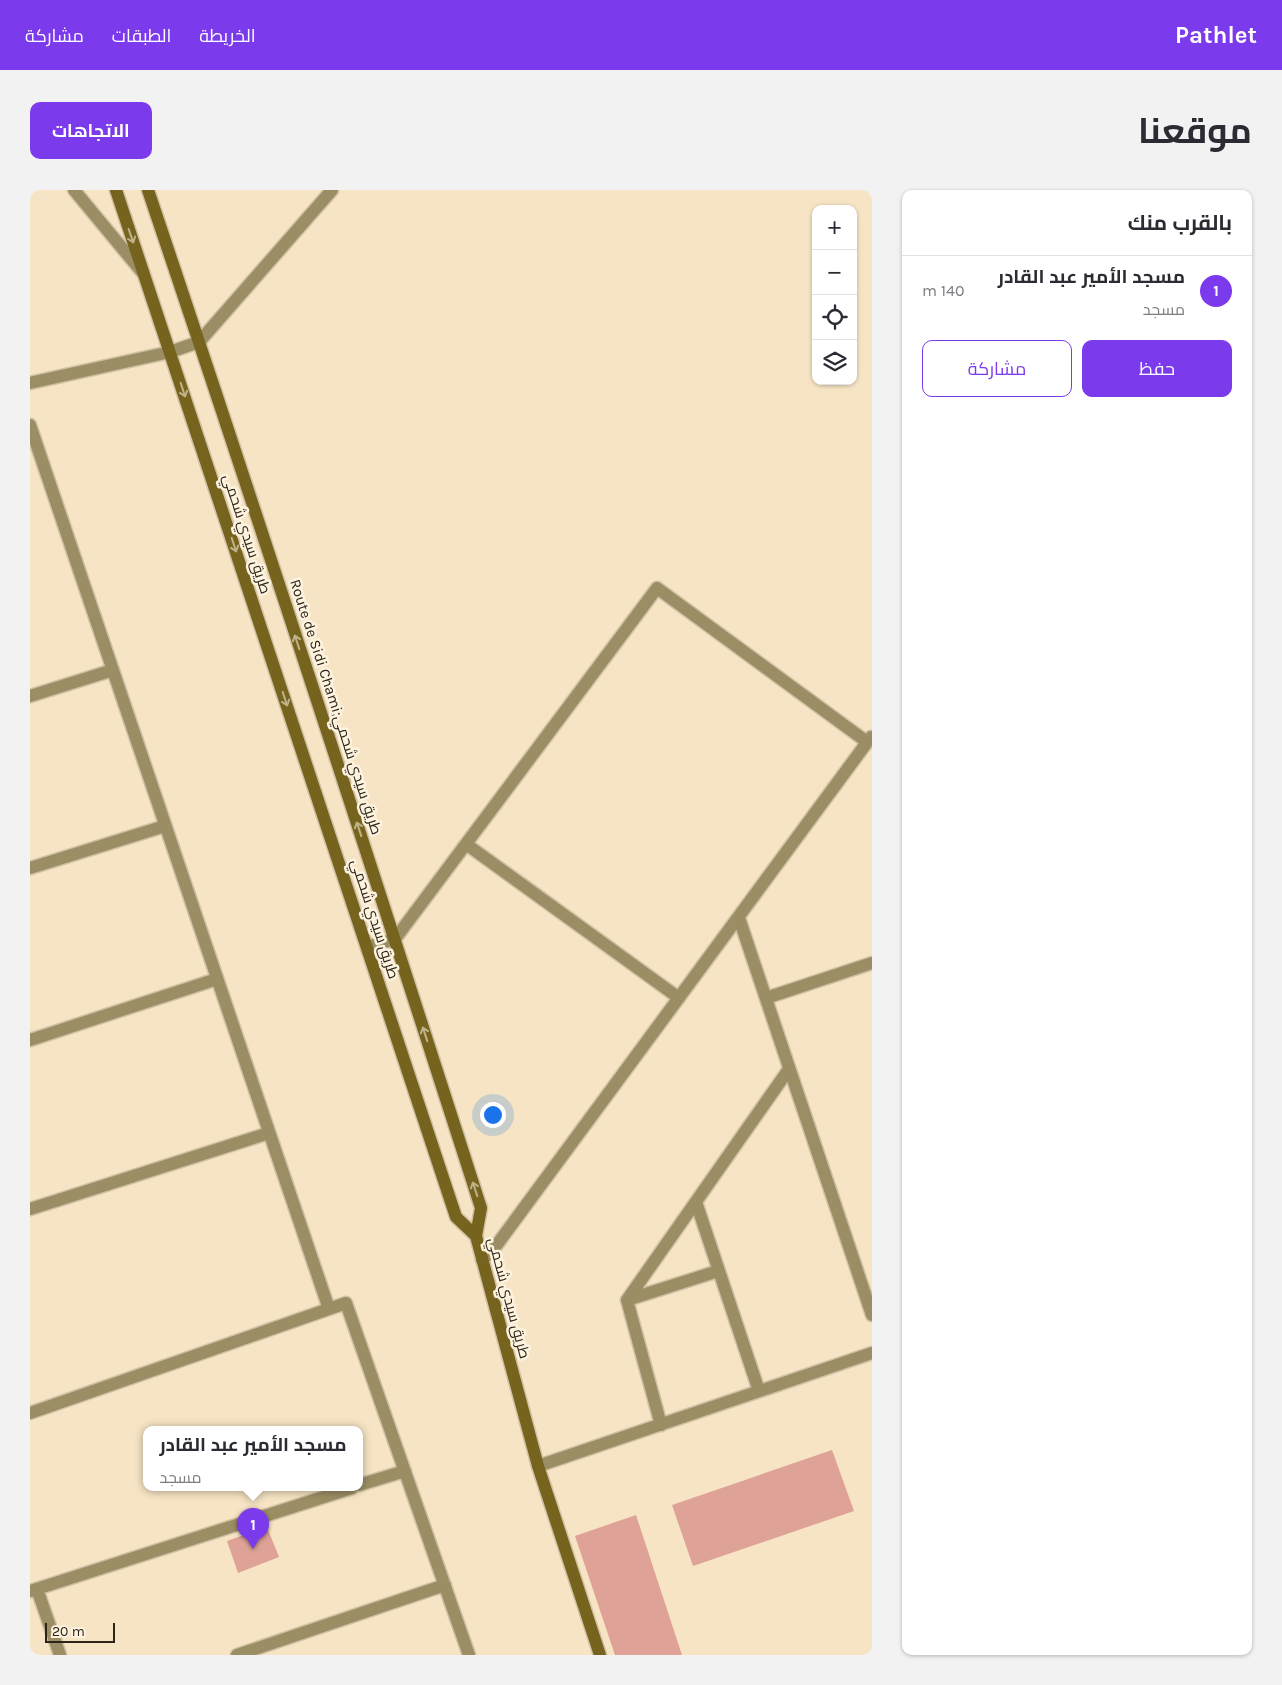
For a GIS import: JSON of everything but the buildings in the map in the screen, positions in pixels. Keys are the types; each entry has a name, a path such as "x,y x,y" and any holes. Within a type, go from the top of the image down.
{"main road":[{"name":"طريق سيدي شحمي","path":"116,190 456,1217 476,1236 538,1466 600,1655"},
{"name":"Route de Sidi Chami;طريق سيدي شحمي","path":"148,190 395,939 481,1208 476,1236"}],"street":[{"path":"74,190 144,274"},
{"path":"30,382 170,352 199,342 332,190"},
{"path":"30,425 329,1309"},
{"path":"367,947 395,939 656,588 870,739 496,1246 482,1260"},
{"path":"30,696 113,670"},
{"path":"30,868 165,826"},
{"path":"466,844 679,998"},
{"path":"739,918 872,1315"},
{"path":"766,998 872,963"},
{"path":"30,1040 217,978"},
{"path":"627,1300 789,1069"},
{"path":"30,1209 269,1133"},
{"path":"696,1202 759,1391"},
{"path":"627,1300 718,1270"},
{"path":"627,1300 661,1425"},
{"path":"30,1413 346,1303 470,1655"},
{"path":"538,1466 872,1353"},
{"path":"363,1484 405,1471"},
{"path":"60,1655 34,1590 343,1491"},
{"path":"237,1655 445,1585"}],"place":[{"name":"مسجد الأمير عبد القادر","path":"253,1549"}]}
